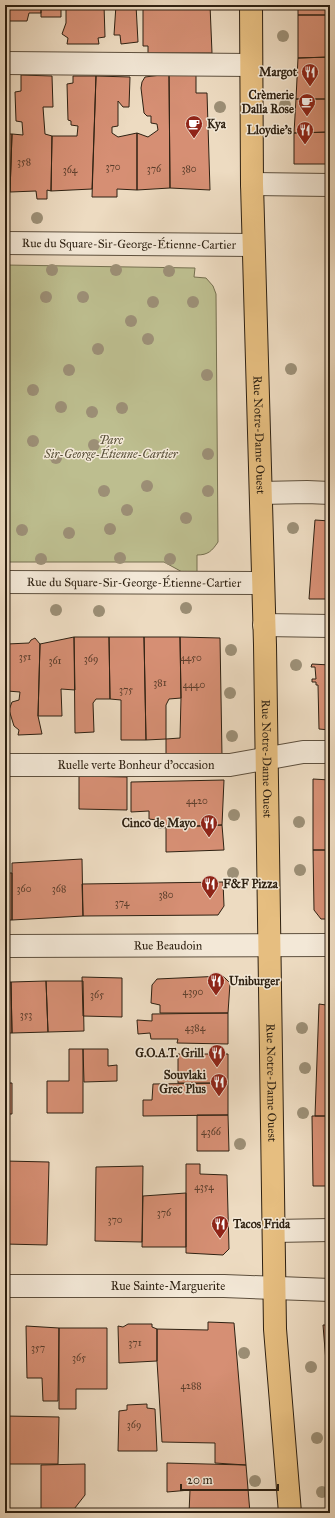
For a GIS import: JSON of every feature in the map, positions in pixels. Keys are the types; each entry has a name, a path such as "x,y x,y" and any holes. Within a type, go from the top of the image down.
{"main road":[{"name":"Rue Notre-Dame Ouest","path":"251,5 253,245 261,493 267,758 275,1329 290,1513"}],"street":[{"path":"5,62 251,65"},
{"path":"252,184 330,185"},
{"name":"Rue du Square-Sir-George-Étienne-Cartier","path":"5,243 253,245"},
{"path":"261,493 330,493"},
{"name":"Rue du Square-Sir-George-Étienne-Cartier","path":"5,582 263,584"},
{"path":"264,625 330,626"},
{"name":"Ruelle verte Bonheur d'occasion","path":"5,765 230,765 303,752 330,752"},
{"name":"Rue Beaudoin","path":"5,946 330,945"},
{"path":"274,1231 330,1230"},
{"name":"Rue Sainte-Marguerite","path":"5,1286 216,1286 330,1290"}],"green space":[{"name":"Parc Sir-George-Étienne-Cartier","path":"5,265 195,268 194,277 206,278 213,286 216,294 218,542 209,552 197,555 197,572 184,573 164,562 5,562"}],"building":[{"path":"5,5 8,5 9,41 5,41"},
{"path":"8,5 41,5 41,13 29,13 27,21 9,21"},
{"path":"41,5 61,5 61,17 41,17"},
{"path":"66,5 104,5 105,37 98,38 99,44 67,44 68,38 62,34 66,23"},
{"path":"116,5 136,5 138,42 121,44 120,35 114,35"},
{"path":"143,5 210,5 212,53 148,53 148,46 143,46"},
{"path":"298,5 330,5 330,15 298,15"},
{"path":"298,15 330,15 330,57 298,58"},
{"path":"330,57 330,99 296,99 298,58"},
{"path":"169,74 170,188 137,190 137,133 148,137 158,130 157,124 151,123 151,116 147,116 144,113 141,88 142,82 145,77"},
{"path":"169,74 196,75 196,93 207,93 210,190 170,188"},
{"path":"21,75 52,76 53,107 43,107 45,134 52,136 51,191 47,190 47,199 37,199 36,191 10,192 12,134 23,135 22,122 16,121 15,92 21,91"},
{"path":"73,76 96,76 92,189 51,191 52,136 77,136 78,126 71,125 71,121 68,120 67,84 73,83"},
{"path":"96,76 130,77 129,107 123,107 118,101 118,126 112,127 112,133 118,137 137,133 137,190 117,189 117,197 92,197"},
{"path":"296,99 330,99 330,132 294,133"},
{"path":"330,132 330,164 294,164 294,133"},
{"path":"5,134 12,134 10,192 5,192"},
{"path":"315,520 330,521 330,599 309,599"},
{"path":"74,637 75,690 61,689 62,716 38,716 40,644"},
{"path":"74,637 109,637 110,699 96,699 93,703 94,732 75,733"},
{"path":"109,637 144,637 146,740 121,740 121,700 110,699"},
{"path":"144,637 180,637 181,698 169,699 166,705 166,739 146,740"},
{"path":"180,637 220,638 222,756 166,756 166,739 180,738"},
{"path":"35,638 40,644 38,716 42,734 18,735 19,730 14,726 9,710 12,702 19,700 20,692 7,691 7,644 29,643"},
{"path":"5,644 7,644 7,691 5,691"},
{"path":"312,664 330,665 330,730 319,729 318,685 316,685 316,682 312,682 312,679 316,679 315,667 311,667"},
{"path":"79,776 127,777 127,810 79,809"},
{"path":"313,779 330,780 330,850 313,850"},
{"path":"224,780 222,825 158,828 157,820 149,819 149,811 131,812 131,782"},
{"path":"222,825 224,850 166,852 166,827"},
{"path":"313,850 330,850 330,919 321,919 314,910"},
{"path":"82,859 83,916 12,920 12,863"},
{"path":"5,873 12,873 12,920 5,920"},
{"path":"223,882 224,906 218,915 83,916 82,884"},
{"path":"223,976 230,983 228,1013 160,1013 160,1005 151,1003 152,985 157,979"},
{"path":"329,976 330,1116 315,1116 319,1004 326,1005"},
{"path":"82,977 122,978 122,1017 83,1016"},
{"path":"46,981 48,1032 12,1033 11,982"},
{"path":"46,981 83,981 84,1031 48,1032"},
{"path":"5,982 11,982 12,1033 5,1033"},
{"path":"228,1013 228,1044 177,1043 178,1039 151,1039 150,1033 138,1034 137,1020 152,1021 152,1014"},
{"path":"69,1049 83,1049 83,1113 47,1113 47,1081 69,1081"},
{"path":"83,1049 108,1049 108,1066 117,1065 117,1081 84,1082"},
{"path":"178,1054 228,1054 228,1083 178,1083"},
{"path":"5,1083 12,1083 12,1114 5,1114"},
{"path":"228,1083 228,1115 143,1116 143,1100 152,1100 153,1084"},
{"path":"197,1115 228,1115 229,1151 197,1151"},
{"path":"312,1116 330,1116 330,1186 313,1186"},
{"path":"5,1161 49,1162 47,1245 5,1244"},
{"path":"186,1164 200,1164 200,1174 227,1175 229,1249 223,1255 186,1253"},
{"path":"143,1166 142,1242 95,1241 96,1167"},
{"path":"186,1193 186,1247 142,1247 143,1196"},
{"path":"208,1322 234,1323 246,1465 215,1463 215,1443 162,1442 157,1361 157,1329 208,1330"},
{"path":"128,1324 152,1324 152,1327 157,1329 157,1361 119,1363 118,1326 123,1327"},
{"path":"323,1325 330,1325 330,1411"},
{"path":"26,1326 59,1328 58,1401 43,1401 42,1378 27,1378"},
{"path":"59,1328 107,1328 107,1389 76,1389 76,1409 59,1409"},
{"path":"147,1404 147,1408 155,1409 157,1451 118,1451 119,1411 127,1410 127,1405"},
{"path":"5,1416 59,1417 58,1464 5,1464"},
{"path":"167,1463 246,1465 250,1513 189,1513 190,1490 167,1492"},
{"path":"5,1464 6,1464 5,1500"},
{"path":"85,1464 85,1495 71,1513 41,1513 41,1465"}],"place":[{"name":"Margot","path":"310,87"},
{"name":"Crèmerie Dalla Rose","path":"307,117"},
{"name":"Kya","path":"194,139"},
{"name":"Lloydie's","path":"305,145"},
{"name":"Cinco de Mayo","path":"209,838"},
{"name":"F&F Pizza","path":"210,899"},
{"name":"Uniburger","path":"216,996"},
{"name":"G.O.A.T. Grill","path":"217,1068"},
{"name":"Souvlaki Grec Plus","path":"219,1097"},
{"name":"Tacos Frida","path":"220,1239"}]}
